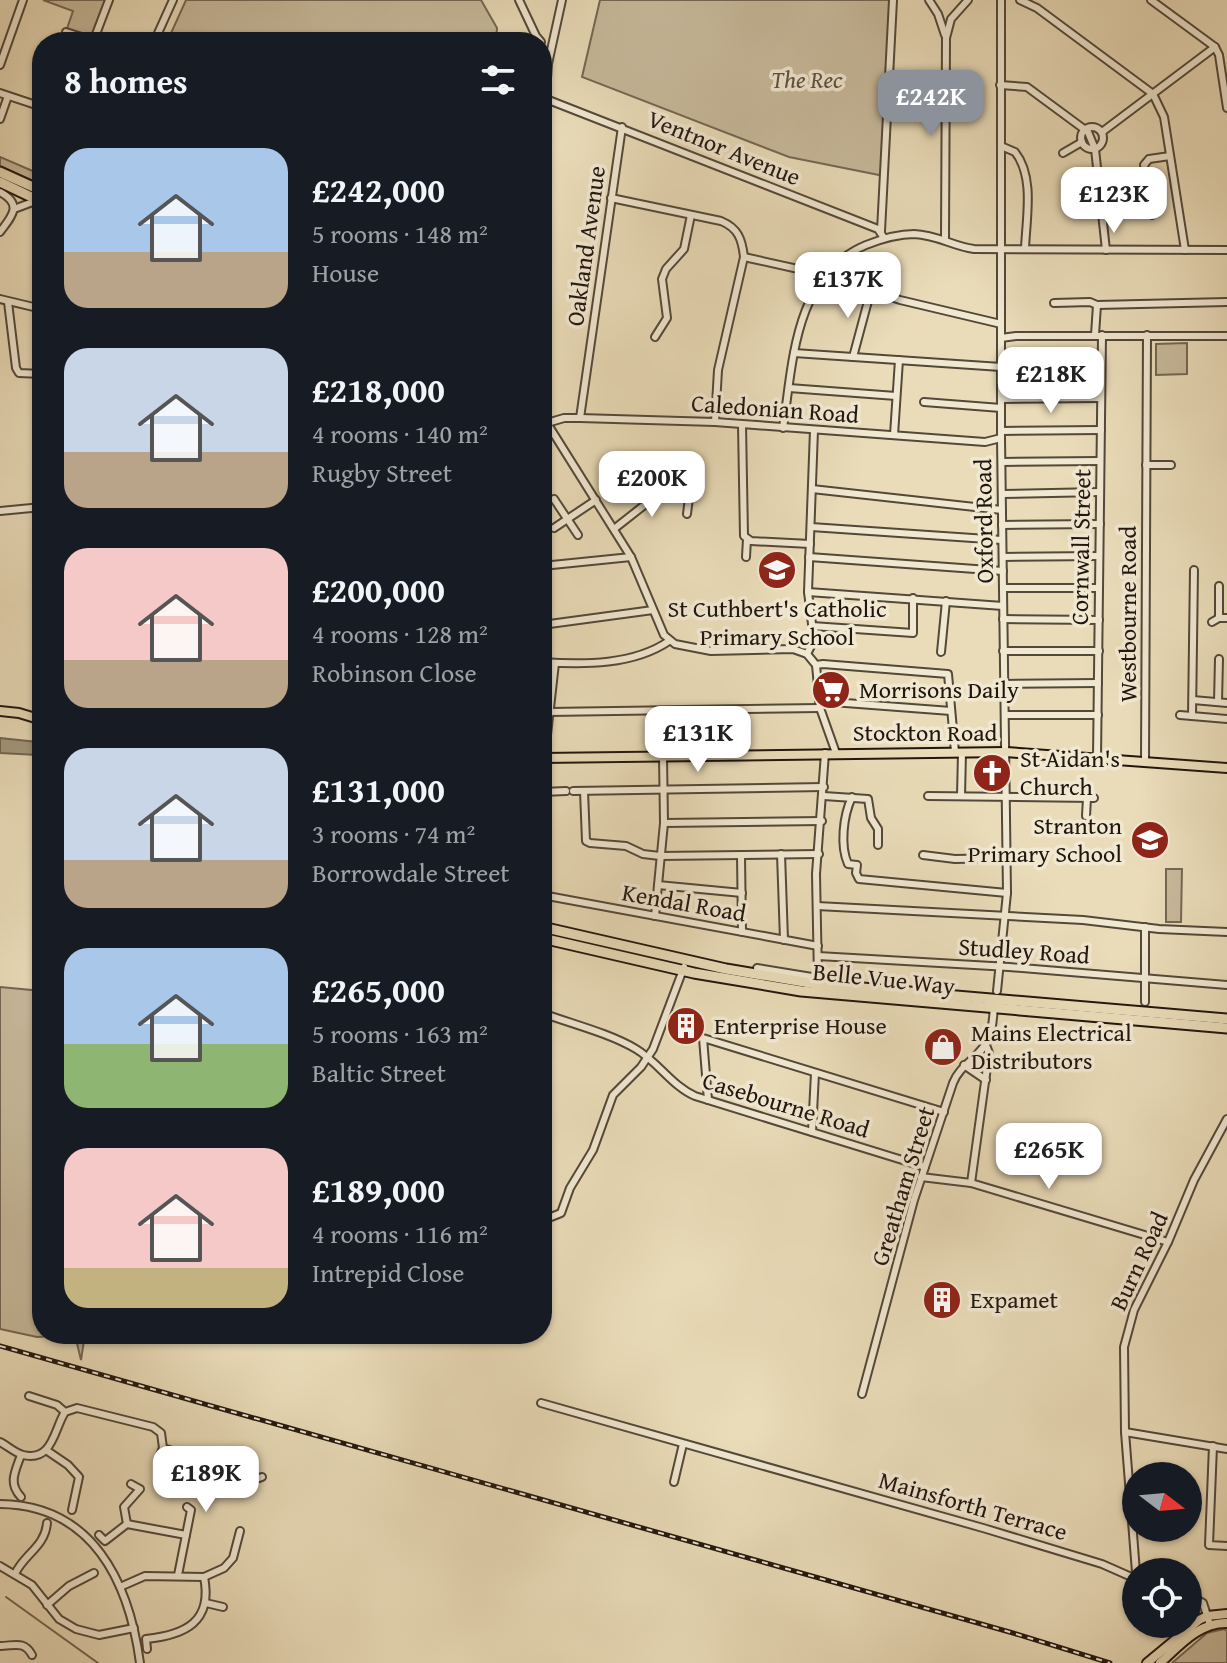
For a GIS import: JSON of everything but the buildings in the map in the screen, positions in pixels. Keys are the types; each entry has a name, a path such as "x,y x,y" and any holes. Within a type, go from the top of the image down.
{"highway":[{"path":"0,172 32,192"},
{"path":"0,182 32,194"},
{"name":"Belle Vue Way","path":"552,930 684,965"},
{"name":"Belle Vue Way","path":"552,940 684,965 816,984 1227,1019"},
{"name":"Belle Vue Way","path":"995,999 1227,1028"}],"main road":[{"path":"0,711 32,715"},
{"name":"Stockton Road","path":"836,753 1006,752 1227,768"},
{"path":"552,758 836,753"},
{"path":"1202,1622 1227,1614"},
{"path":"1208,1620 1227,1623"},
{"path":"1160,1663 1208,1620"},
{"path":"1147,1663 1175,1638"}],"street":[{"path":"0,65 23,0"},
{"path":"97,32 109,0"},
{"path":"159,32 173,0"},
{"path":"519,0 534,32"},
{"path":"552,42 562,0"},
{"path":"882,235 893,0"},
{"path":"929,0 938,14 946,38"},
{"path":"945,239 946,38 955,11 968,0"},
{"name":"Oxford Road","path":"995,999 1007,893 1001,434 1001,0"},
{"path":"1020,0 1037,8 1153,94 1164,117 1185,250"},
{"path":"1151,0 1162,3 1215,47 1227,108"},
{"path":"1102,132 1215,47"},
{"path":"1000,85 1027,87 1086,129 1095,149 1106,250"},
{"path":"0,93 32,104"},
{"path":"0,119 8,96"},
{"name":"Ventnor Avenue","path":"552,101 622,127 882,235"},
{"name":"Oakland Avenue","path":"580,418 622,127"},
{"path":"1094,127 1102,132 1103,141 1095,149 1089,149 1082,142 1086,129 1094,127"},
{"path":"1063,153 1082,142"},
{"path":"1001,146 1015,152 1027,180 1025,249"},
{"path":"1152,215 1144,165 1149,159 1170,156"},
{"path":"0,192 11,199 14,209 11,220 0,232"},
{"path":"611,198 721,221 734,228 742,241 744,257 718,370 715,422"},
{"path":"14,209 32,202"},
{"path":"655,337 664,327 668,313 662,279 666,269 681,254 691,215"},
{"path":"783,428 801,322 825,275 843,257 882,235 911,234 945,239 967,248 1227,250"},
{"path":"744,257 825,275 1001,324"},
{"path":"853,357 871,290"},
{"path":"32,307 4,300 16,368 19,373 32,375"},
{"path":"1054,303 1227,302"},
{"name":"Cornwall Street","path":"1097,305 1101,366 1097,759"},
{"path":"656,322 664,327"},
{"name":"Westbourne Road","path":"1145,762 1147,335"},
{"path":"1001,338 1227,336"},
{"path":"794,353 1001,367 1101,366"},
{"path":"894,435 899,360"},
{"path":"789,388 896,396"},
{"path":"1001,399 1101,398"},
{"path":"924,402 1001,408"},
{"name":"Caledonian Road","path":"552,421 580,418 715,422 985,442 1001,434 1101,430"},
{"path":"742,425 746,557"},
{"path":"807,654 814,640 808,592 814,430"},
{"path":"552,433 631,557 660,628 669,641 711,651 793,649 807,654 816,665 945,673 949,676 961,796"},
{"path":"1002,462 1100,461"},
{"path":"1146,465 1171,465"},
{"path":"614,529 666,488 690,489 687,514"},
{"path":"812,489 1002,510"},
{"path":"1002,494 1100,492"},
{"path":"554,499 578,535"},
{"path":"554,528 596,500"},
{"path":"0,511 32,508"},
{"path":"1002,525 1100,524"},
{"path":"811,527 1002,540"},
{"path":"747,539 810,544"},
{"path":"1003,557 1099,556"},
{"path":"552,565 631,557"},
{"path":"809,557 1003,571"},
{"path":"1192,716 1194,570"},
{"path":"1219,586 1215,620 1227,618"},
{"path":"1003,588 1099,588"},
{"path":"808,592 1003,606"},
{"path":"812,626 913,633 913,598"},
{"path":"941,652 946,601"},
{"path":"552,624 653,610"},
{"path":"1003,619 1099,620"},
{"path":"552,663 625,659 652,651 669,641"},
{"path":"1003,651 1099,651"},
{"path":"1218,702 1219,659"},
{"path":"552,688 555,663"},
{"name":"Stockton Road","path":"816,665 819,704 836,753"},
{"path":"1004,684 1098,683"},
{"path":"1193,700 1227,703"},
{"path":"552,712 819,704 951,711"},
{"path":"1005,715 1098,715"},
{"path":"1180,715 1227,719"},
{"path":"757,968 818,978 817,906 825,753"},
{"path":"655,916 664,823 663,757"},
{"path":"552,792 824,787"},
{"path":"584,791 586,841 626,846 643,854 660,856 819,854"},
{"path":"824,796 868,799 871,818 878,829 878,845"},
{"path":"928,796 1090,798 1086,816"},
{"path":"852,797 844,819 846,863 856,864 859,879 1007,893"},
{"path":"664,823 822,821"},
{"path":"781,854 784,940"},
{"path":"741,855 742,932"},
{"path":"923,855 955,859 1006,858"},
{"path":"658,885 742,893"},
{"name":"Kendal Road","path":"552,897 818,946"},
{"path":"817,906 1227,932"},
{"path":"1145,927 1145,1002"},
{"name":"Studley Road","path":"818,956 999,966 1227,985"},
{"path":"552,1217 561,1213 570,1188 593,1150 613,1095 648,1057 684,965"},
{"path":"971,1183 989,1053 986,1045 992,1028 995,999"},
{"name":"Casebourne Road","path":"552,1017 633,1047 685,1092 925,1167"},
{"path":"708,1100 703,1038 944,1112"},
{"name":"Greatham Street","path":"862,1394 921,1177 956,1076 986,1045"},
{"path":"964,1065 986,1080"},
{"path":"812,1132 815,1073"},
{"name":"Burn Road","path":"1135,1558 1122,1361 1128,1326 1194,1180 1227,1119"},
{"path":"921,1177 971,1183 1168,1242"},
{"path":"29,1396 57,1405 65,1412"},
{"name":"Mainsforth Terrace","path":"541,1403 983,1528 1122,1573"},
{"path":"0,1442 21,1455 46,1450 65,1412 77,1408 153,1427 161,1433 163,1448 158,1460"},
{"path":"1125,1432 1227,1449"},
{"path":"674,1482 683,1444"},
{"path":"1213,1446 1209,1545 1227,1546"},
{"path":"163,1448 256,1479 262,1477"},
{"path":"46,1450 79,1477"},
{"path":"21,1455 13,1474 14,1490 21,1497"},
{"path":"79,1477 89,1473"},
{"path":"72,1510 79,1477"},
{"path":"127,1524 124,1507 140,1489 131,1484"},
{"path":"5,1494 14,1490"},
{"path":"0,1504 49,1512 77,1527 104,1556 120,1587 134,1628 140,1663"},
{"path":"178,1575 191,1510 187,1507"},
{"path":"15,1574 21,1562 36,1550 46,1532 47,1523"},
{"path":"99,1535 105,1541 127,1524 186,1535"},
{"path":"120,1587 145,1576 204,1577 224,1568 233,1558 240,1531"},
{"path":"46,1532 57,1534"},
{"path":"0,1566 32,1585 59,1619 85,1632 99,1635 134,1628"},
{"path":"47,1605 69,1586 94,1573"},
{"path":"146,1639 168,1637 194,1623 206,1603 204,1577"},
{"path":"1202,1602 1208,1620"},
{"path":"206,1603 223,1607"},
{"path":"143,1627 147,1649"},
{"path":"25,1646 31,1636"},
{"path":"0,1646 18,1644 25,1646 32,1655"}],"green space":[{"path":"43,0 108,0 97,32 66,32 73,11"},
{"path":"186,0 481,0 497,28 497,32 172,32"},
{"name":"The Rec","path":"600,0 890,0 884,176 789,157 582,77"},
{"path":"0,157 32,171 32,181 0,166"},
{"path":"1187,343 1187,374 1156,375 1156,344"},
{"path":"1166,869 1182,869 1181,922 1166,922"},
{"path":"0,987 32,990 32,1336 0,1329"},
{"path":"77,1344 83,1344 81,1360"},
{"path":"1227,1631 1227,1663 1172,1663 1202,1638 1207,1633"}],"shaded area":[{"path":"0,738 32,741 32,755 0,753"}],"waterway":[{"path":"6,1597 98,1663"}],"railway":[{"path":"0,1346 1110,1663"}],"place":[{"name":"St Cuthbert's Catholic Primary School","path":"777,570"},
{"name":"Morrisons Daily","path":"831,690"},
{"name":"St Aidan's Church","path":"992,773"},
{"name":"Stranton Primary School","path":"1150,840"},
{"name":"Enterprise House","path":"686,1026"},
{"name":"Mains Electrical Distributors","path":"943,1047"},
{"name":"Expamet","path":"942,1300"}]}
